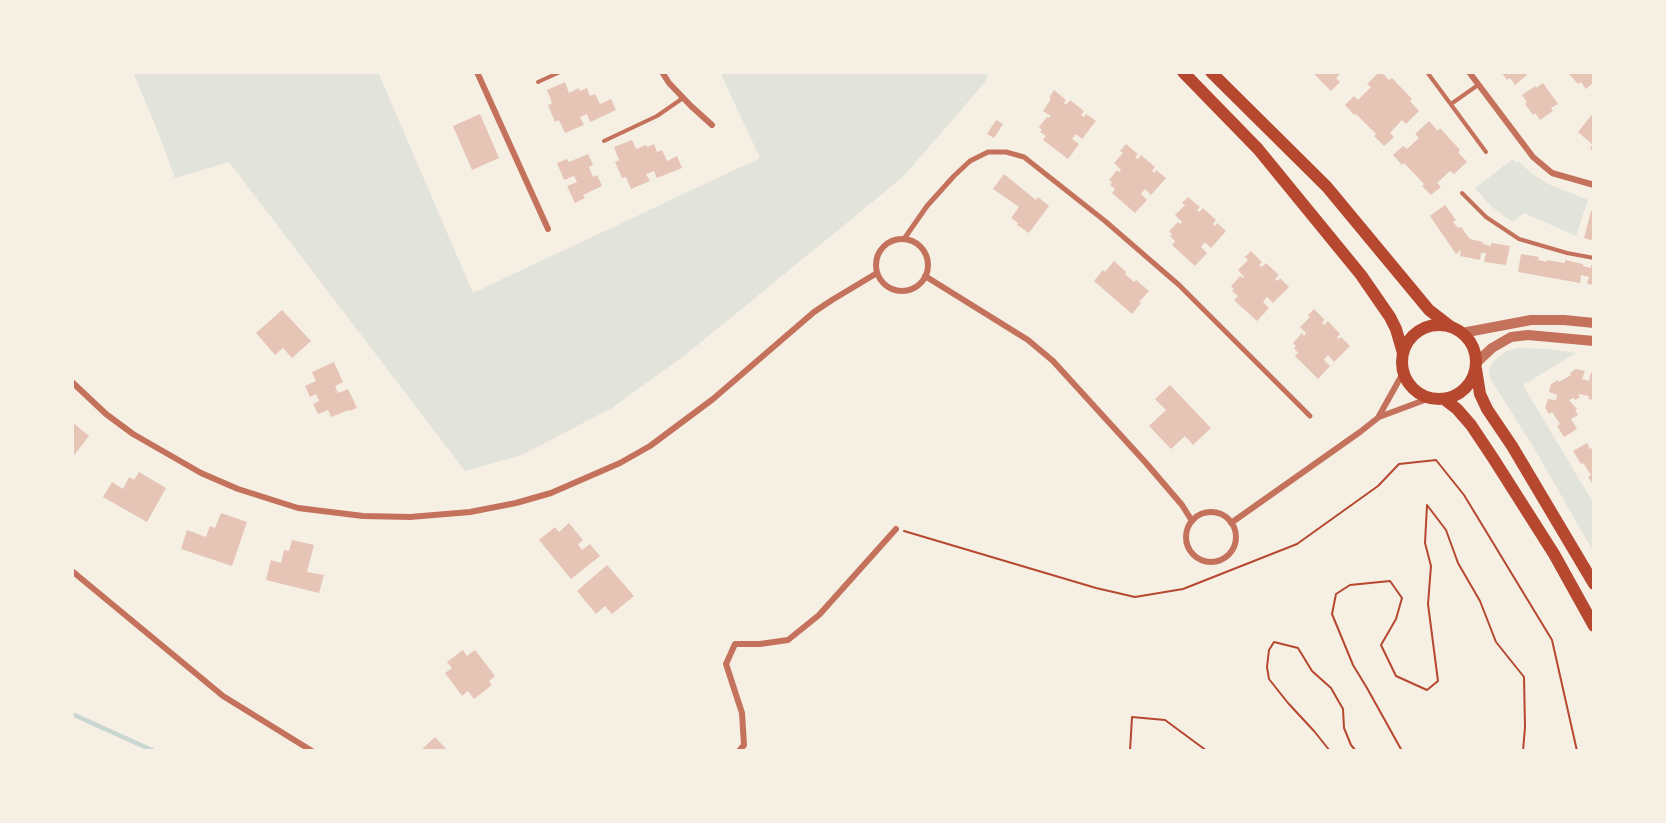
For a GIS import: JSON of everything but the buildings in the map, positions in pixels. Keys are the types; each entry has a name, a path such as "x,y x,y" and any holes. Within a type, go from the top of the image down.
{"main road":[{"path":"1183,72 1258,149 1362,275 1396,329 1403,353 1403,373 1413,390 1430,398 1444,399 1457,395 1470,384 1476,366"},
{"path":"1211,72 1327,187 1429,310 1471,343 1476,355 1480,394 1487,409 1512,446 1594,584"},
{"path":"1403,353 1415,334 1427,327 1439,325 1456,330"},
{"path":"1444,399 1471,425 1493,458 1554,554 1594,626"}],"street":[{"path":"477,72 548,230"},
{"path":"662,72 683,98 712,125"},
{"path":"1469,72 1533,158 1552,173 1594,185"},
{"path":"904,239 927,206 970,160 988,152 1006,152 1024,157 1105,221 1179,285 1310,416"},
{"path":"904,239 910,240 921,248 927,258 928,267 926,276 913,289 899,291 888,288 880,279 876,260 884,245 894,240 904,239"},
{"path":"72,382 106,414 133,434 201,473 238,489 298,508 363,516 410,518 470,512 551,494 630,458 686,421 814,312 877,273"},
{"path":"926,276 1028,340 1053,362 1153,471 1182,505 1192,521"},
{"path":"1456,330 1531,320 1594,323"},
{"path":"1476,366 1492,348 1511,337 1528,334 1594,341"},
{"path":"1380,415 1403,373"},
{"path":"1231,522 1380,415 1430,398"},
{"path":"1210,512 1220,514 1231,522 1234,528 1235,543 1230,553 1214,562 1203,561 1192,554 1186,539 1192,521 1200,514 1210,512"},
{"path":"739,751 744,745 742,713 726,664 735,644 760,644 788,640 819,615 896,529"},
{"path":"72,571 223,696 312,751"}],"lane":[{"path":"538,82 560,72"},
{"path":"1427,72 1486,152"},
{"path":"1451,104 1479,84"},
{"path":"604,141 657,116 683,98"},
{"path":"1462,193 1486,217 1519,239 1594,258"}],"path":[{"path":"896,529 1096,588 1135,597 1182,589 1297,544 1378,486 1399,464 1436,460 1464,495 1552,640 1577,751"},
{"path":"1402,751 1353,665 1332,614 1336,594 1350,585 1390,581 1402,598 1396,619 1381,645 1396,676 1427,690 1438,681 1428,604 1431,566 1425,543 1426,505 1446,530 1458,563 1480,601 1496,642 1524,677 1523,751"},
{"path":"1330,751 1269,679 1267,667 1269,650 1274,642 1299,648 1312,671 1331,687 1343,709 1344,728 1356,751"},
{"path":"1130,751 1132,717 1165,720 1207,751"}],"shaded area":[{"path":"133,72 378,72 473,293 760,158 720,72 989,72 985,82 903,177 689,352 612,408 522,455 465,471 229,162 175,178"},
{"path":"1513,159 1546,183 1588,200 1576,236 1524,213 1513,222 1492,207 1475,188"},
{"path":"1519,348 1576,353 1523,385 1594,504 1594,553 1534,448 1490,378 1489,369 1494,361 1506,351"}],"waterway":[{"path":"72,714 154,751"}]}
